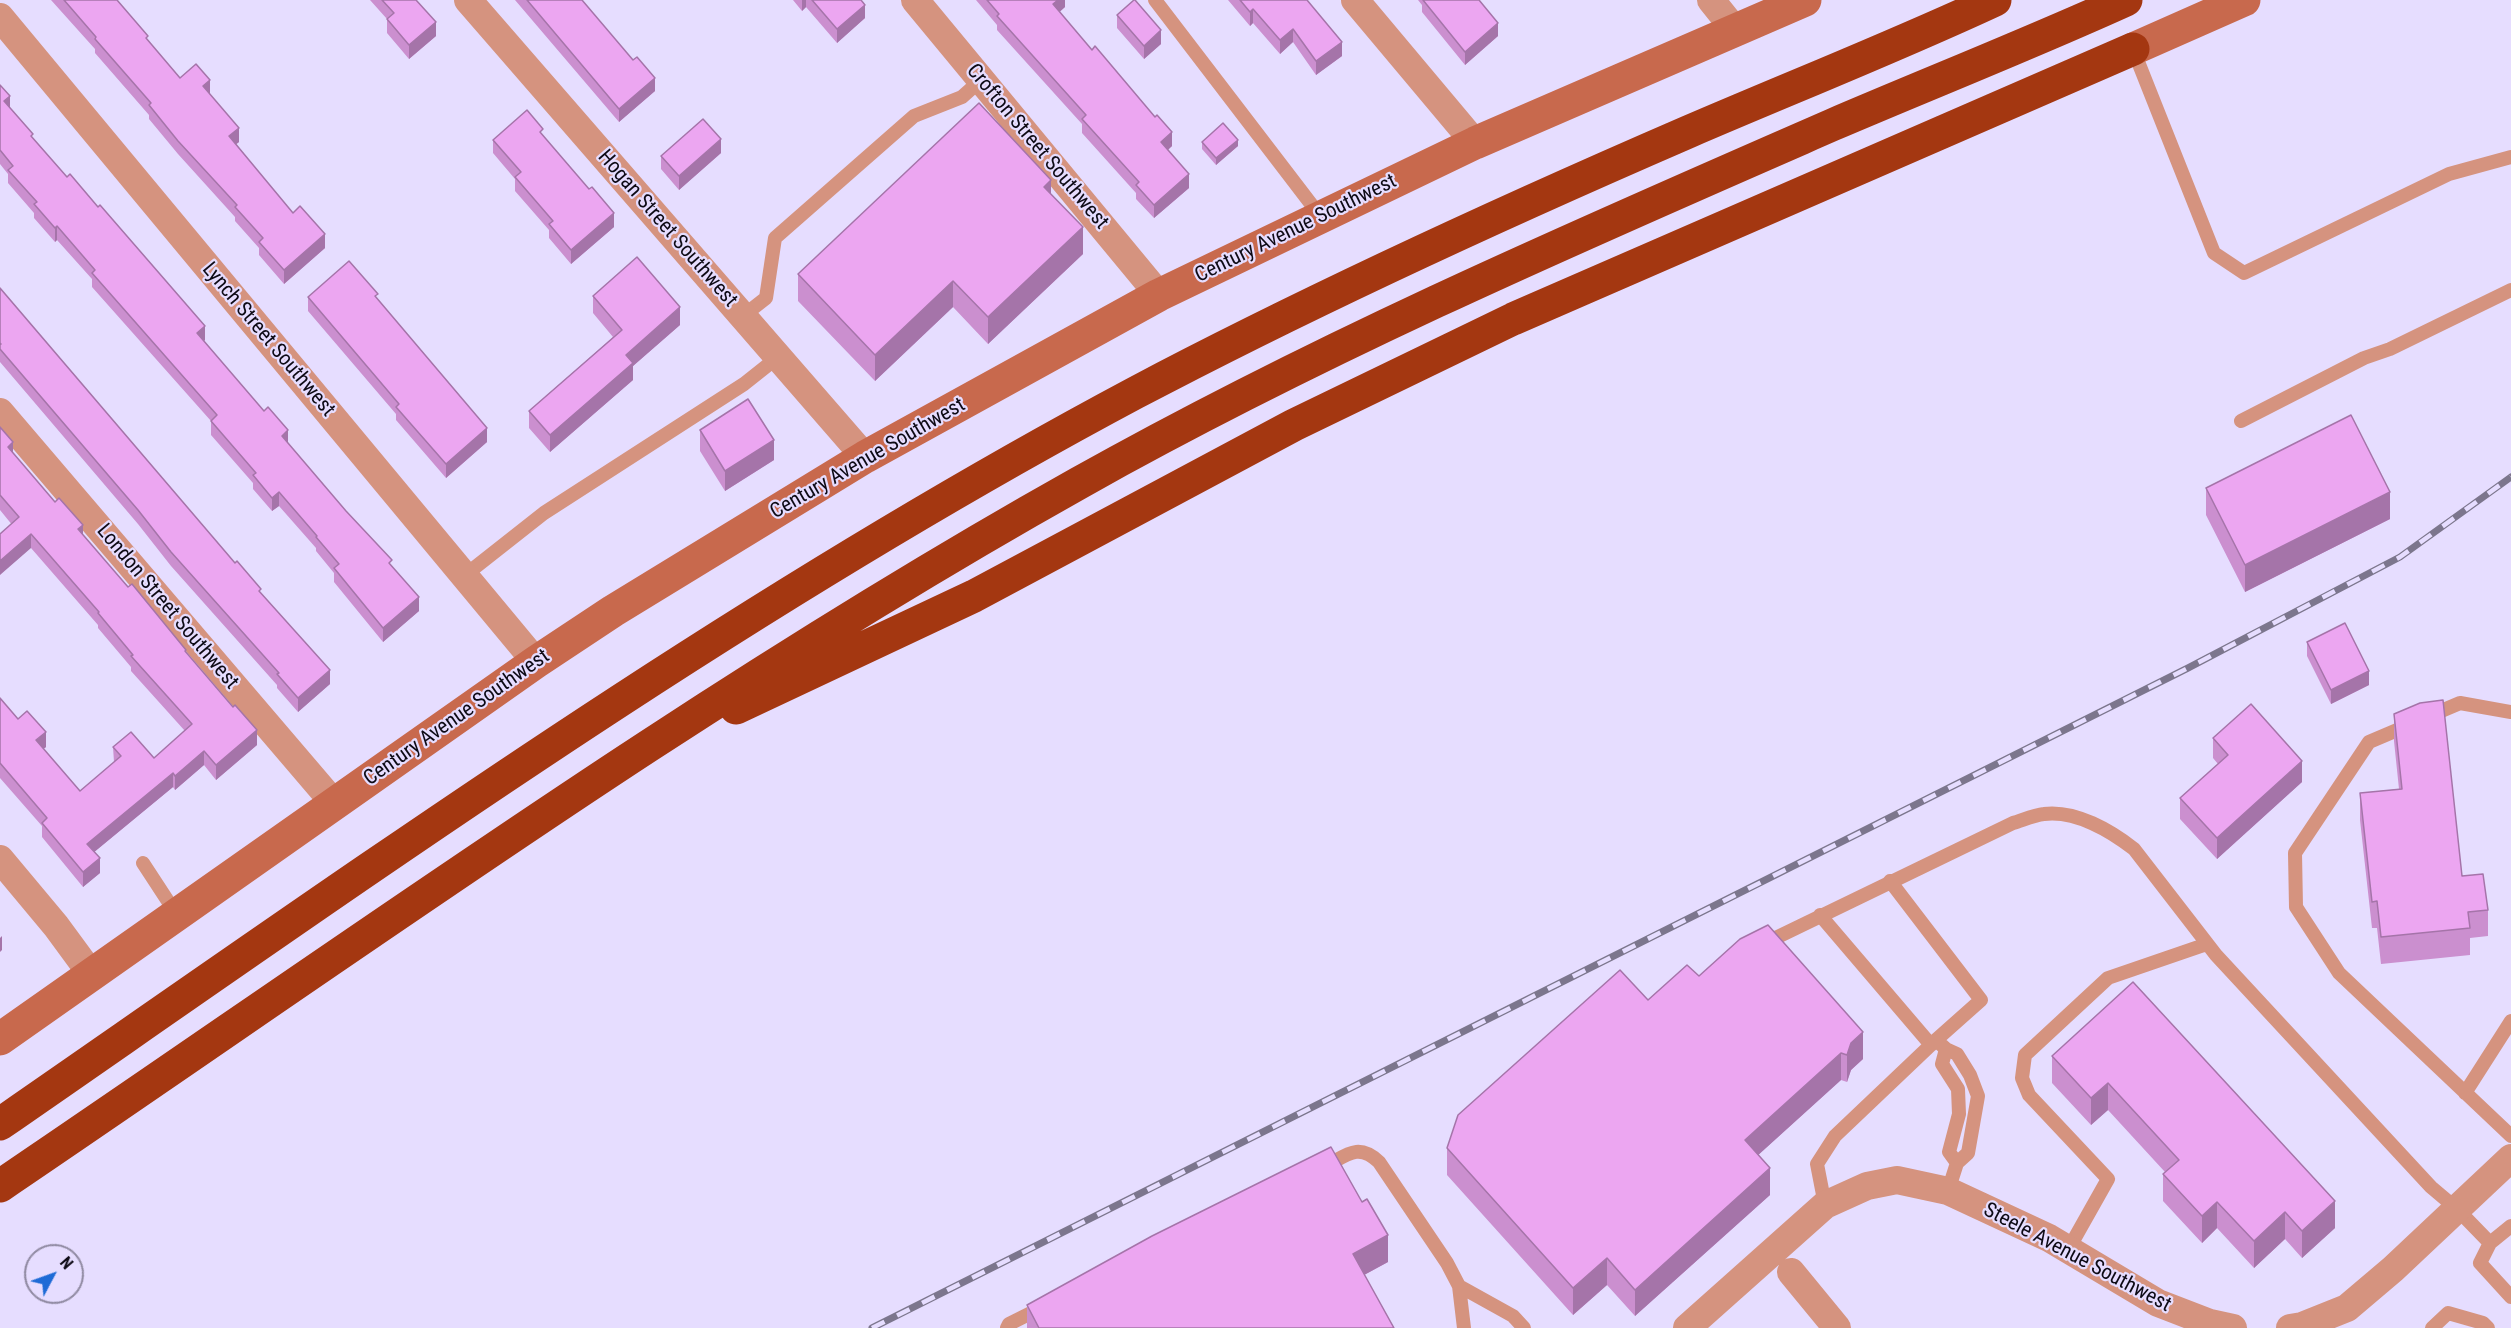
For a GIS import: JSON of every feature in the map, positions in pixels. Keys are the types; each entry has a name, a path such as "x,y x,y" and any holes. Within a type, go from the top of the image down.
{"highway":[{"path":"0,1124 461,806 761,611 981,479 1136,393 1367,277 1520,206 1995,0"},
{"path":"0,1186 459,870 615,766 869,605 1077,483 1284,375 1576,239 1833,124 2126,0"},
{"path":"615,766 974,596 1294,425 1503,324 2133,49"}],"street":[{"name":"Hogan Street Southwest","path":"468,0 866,457"},
{"name":"Crofton Street Southwest","path":"915,0 1159,295"},
{"path":"1355,0 1475,143"},
{"path":"1711,0 1736,30"},
{"name":"Century Avenue Southwest","path":"0,1040 536,662 613,611 866,457 1159,295 1475,143 1805,0"},
{"path":"2133,49 2244,0"},
{"name":"Lynch Street Southwest","path":"0,17 536,662"},
{"name":"London Street Southwest","path":"0,412 334,803"},
{"path":"0,859 56,926 92,975"},
{"path":"2290,1328 2302,1326 2347,1308 2511,1158"},
{"name":"Steele Avenue Southwest","path":"1687,1328 1825,1205 1867,1186 1897,1180 1948,1191 2049,1238 2158,1304 2210,1323 2232,1328"},
{"path":"1791,1272 1837,1328"}],"lane":[{"path":"1155,0 1321,217"},
{"path":"2133,49 2214,253 2244,273 2449,174 2511,158"},
{"path":"743,316 766,298 775,238 914,116 962,97 981,80"},
{"path":"2241,421 2364,358 2390,349 2511,290"},
{"path":"464,576 544,513 744,384 778,357"},
{"path":"2511,712 2460,703 2369,742 2295,853 2296,907 2339,973 2511,1136"},
{"path":"1746,952 2013,823 2046,814 2096,824 2118,836 2134,849 2207,944 2415,1171 2490,1243"},
{"path":"143,863 177,915"},
{"path":"1825,1205 1817,1164 1835,1136 1938,1044 1981,1000 1890,881"},
{"path":"1820,915 1938,1044 1942,1064 1958,1089 1959,1114 1949,1152 1957,1162 1948,1191"},
{"path":"2068,1250 2108,1179 2029,1095 2022,1078 2025,1055 2108,978 2207,944"},
{"path":"2465,1093 2511,1021"},
{"path":"1305,1176 1358,1150 1369,1152 1379,1161 1447,1263 1459,1286 1464,1328"},
{"path":"2511,1226 2490,1243 2480,1263 2511,1298"},
{"path":"1459,1286 1513,1316 1524,1328"},
{"path":"1007,1328 1009,1324 1051,1303"},
{"path":"2432,1328 2448,1313 2483,1323 2488,1328"}],"building":[{"path":"64,0 117,0 180,78 196,64 210,80 203,86 239,128 229,136 293,213 300,206 325,234 284,270 259,242 263,238 235,207 237,205 178,141 149,105 151,103"},
{"path":"382,0 416,0 436,22 409,45 387,19 394,13"},
{"path":"527,0 582,0 633,60 637,57 655,78 619,109"},
{"path":"812,0 861,0 865,5 837,29"},
{"path":"987,0 1058,0 1053,4 1092,50 1095,46 1155,117 1157,115 1172,132 1161,142 1189,174 1154,205 1136,185 1139,182 1082,119 1086,115 997,16 999,14"},
{"path":"1134,0 1161,30 1144,46 1117,15"},
{"path":"1240,0 1307,0 1342,42 1316,61 1293,29 1280,40 1253,9 1250,12"},
{"path":"1423,0 1479,0 1498,23 1465,52"},
{"path":"0,85 10,96 4,101 33,134 31,136 67,177 70,174 98,207 100,205 205,326 197,333 264,411 268,407 288,430 282,436 346,511 392,560 389,563 419,597 383,628 334,568 339,564 317,536 279,492 272,498 253,475 256,473 211,421 217,415 92,273 95,270 57,226 55,228 34,204 37,202 8,170 13,166 0,150"},
{"path":"979,103 1051,180 1044,187 1083,227 988,317 953,281 875,355 798,274"},
{"path":"527,110 543,129 540,132 589,189 592,187 614,213 571,250 549,224 553,221 515,177 521,172 493,140"},
{"path":"703,119 721,139 679,176 661,156"},
{"path":"1223,123 1238,140 1216,158 1202,142"},
{"path":"637,257 680,307 626,355 633,363 550,435 529,411 622,330 593,296"},
{"path":"349,261 378,294 375,296 487,428 446,464 396,407 399,404 308,297"},
{"path":"0,288 235,563 237,561 261,589 259,591 330,670 298,698 0,349"},
{"path":"748,399 774,440 725,471 700,430"},
{"path":"2351,415 2390,492 2245,565 2206,488"},
{"path":"0,427 13,442 8,447 55,502 59,498 83,525 78,529 128,587 132,584 185,651 233,707 235,705 257,730 216,765 204,751 175,776 173,773 87,844 100,858 83,872 42,823 47,818 0,763 0,698 18,719 27,711 46,732 36,740 80,791 121,756 113,747 131,732 154,758 192,724 131,656 133,655 99,612 31,534 0,561 0,534 19,517 0,495"},
{"path":"2345,623 2369,671 2331,690 2307,642"},
{"path":"2443,700 2462,876 2483,874 2488,910 2468,912 2470,928 2381,937 2377,901 2372,902 2360,793 2402,789 2394,714 2420,703"},
{"path":"2251,704 2302,761 2217,838 2180,798 2228,755 2213,738"},
{"path":"1768,925 1863,1032 1851,1043 1847,1055 1841,1053 1745,1140 1770,1168 1635,1290 1607,1258 1573,1288 1447,1148 1458,1115 1620,970 1648,1000 1687,965 1699,976 1740,939"},
{"path":"2133,982 2335,1201 2302,1231 2285,1212 2254,1241 2217,1202 2202,1216 2163,1174 2179,1160 2108,1083 2091,1098 2052,1056"},
{"path":"1331,1147 1362,1202 1367,1199 1388,1235 1353,1254 1394,1328 1039,1328 1027,1305 1152,1236"}],"railway":[{"path":"872,1328 2188,668 2400,557 2511,477"}]}
